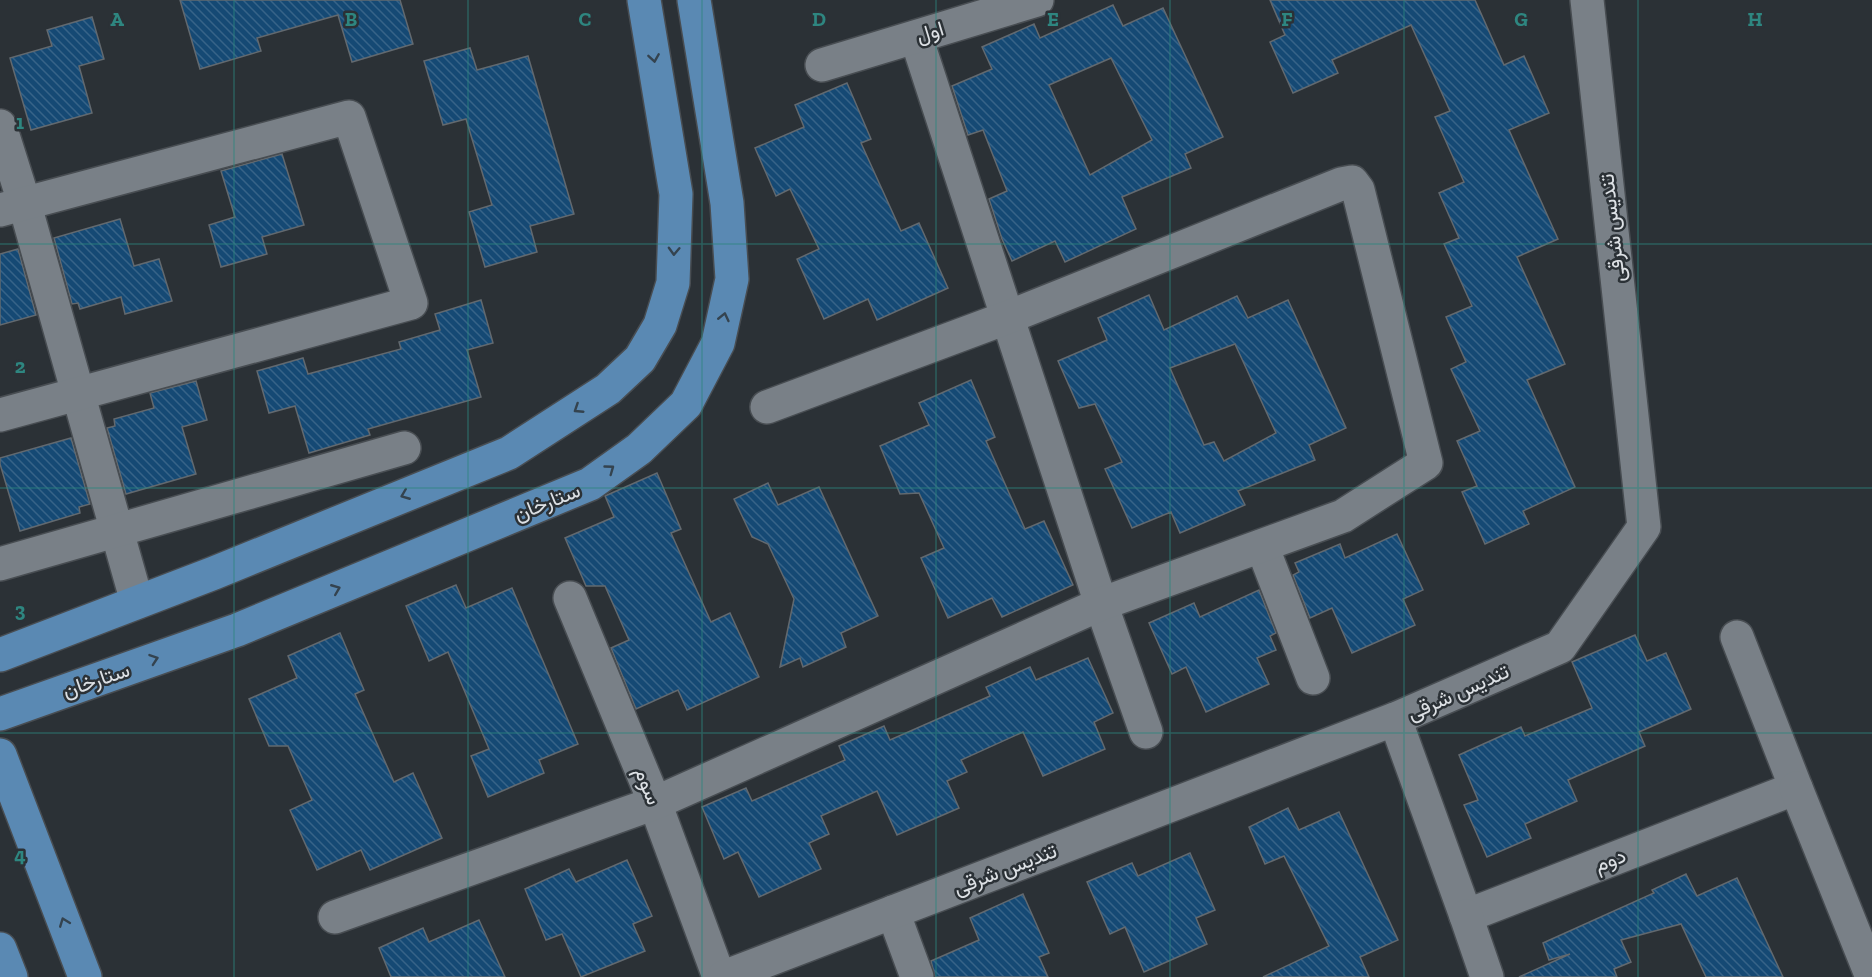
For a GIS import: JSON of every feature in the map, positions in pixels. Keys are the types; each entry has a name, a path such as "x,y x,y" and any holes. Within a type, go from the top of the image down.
{"main road":[{"path":"0,655 509,453 608,390 640,359 660,325 673,283 676,194 644,0"},
{"name":"ستارخان","path":"0,714 237,630 590,484 639,449 686,404 718,344 732,279 727,203 694,0"},
{"path":"0,755 85,977"},
{"path":"0,949 11,977"}],"street":[{"name":"اول","path":"822,65 1038,0"},
{"name":"تندیس شرقی","path":"721,977 1395,719 1560,647 1644,526 1587,0"},
{"path":"916,37 1006,318 1146,732"},
{"path":"0,415 411,303 349,117 12,206"},
{"path":"0,126 12,206 77,394 137,602"},
{"path":"335,917 655,803 1101,604 1343,516 1426,463 1358,190 1352,182 1341,184 1006,318 767,407"},
{"path":"0,564 404,448"},
{"path":"1262,546 1313,678"},
{"name":"سوم","path":"570,598 655,803 721,977"},
{"path":"1737,637 1872,977"},
{"path":"1395,719 1487,977"},
{"name":"دوم","path":"1466,916 1797,788"},
{"path":"893,912 917,977"}],"building":[{"path":"180,0 400,0 413,44 352,62 338,15 257,38 261,51 200,69"},
{"path":"1270,0 1475,0 1504,65 1524,56 1549,113 1509,130 1558,239 1517,257 1565,364 1527,380 1575,487 1523,511 1529,524 1485,544 1462,492 1477,486 1457,441 1480,431 1451,369 1466,362 1446,317 1472,306 1444,244 1459,238 1439,193 1464,182 1435,117 1450,111 1411,25 1332,60 1338,73 1293,93 1270,42 1285,35"},
{"path":"1113,5 1123,26 1163,8 1223,137 1185,154 1191,168 1122,197 1136,229 1065,262 1055,241 1012,261 989,199 1007,191 983,130 968,135 952,86 992,69 982,47 1034,24 1040,38","holes":["1111,58 1152,140 1090,175 1049,85"]},
{"path":"92,17 104,59 79,66 92,113 31,130 10,58 52,46 47,30"},
{"path":"470,48 477,70 528,56 574,214 530,226 537,252 485,267 469,212 492,205 466,119 443,125 424,61"},
{"path":"847,83 871,139 861,143 901,231 919,223 948,288 877,320 868,299 824,319 797,259 819,249 790,189 776,196 755,148 804,127 795,105"},
{"path":"282,154 304,225 262,237 267,254 221,267 209,225 235,217 221,171"},
{"path":"120,219 134,266 159,259 172,301 125,314 121,297 80,309 78,303 72,304 54,238"},
{"path":"18,249 36,315 0,325 0,254"},
{"path":"1149,295 1164,330 1237,296 1248,318 1288,300 1346,428 1309,445 1315,460 1238,491 1245,505 1180,533 1171,512 1132,528 1105,469 1122,462 1095,404 1079,408 1058,361 1107,340 1098,318","holes":["1235,344 1276,433 1224,461 1214,442 1204,445 1170,368"]},
{"path":"481,300 493,343 467,350 481,397 368,429 370,435 309,453 295,406 269,413 257,371 303,358 308,374 401,349 399,342 440,330 435,314"},
{"path":"971,380 995,437 986,441 1025,529 1044,521 1073,585 1002,617 992,598 948,618 921,558 944,548 919,493 900,494 880,446 929,425 919,403"},
{"path":"196,381 207,420 182,427 196,474 126,494 107,428 115,426 114,419 154,408 150,393"},
{"path":"71,438 90,504 79,507 80,513 20,531 0,458"},
{"path":"657,473 681,529 671,533 711,622 730,613 759,677 687,710 678,690 636,709 611,648 629,640 605,586 586,586 565,538 614,517 605,496"},
{"path":"768,483 778,505 819,487 878,616 841,633 846,647 803,667 800,658 780,667 794,599 768,544 752,537 734,499"},
{"path":"1397,534 1423,590 1403,599 1415,625 1352,653 1332,608 1310,618 1293,575 1299,572 1295,563 1340,544 1345,558"},
{"path":"456,585 466,608 512,588 578,744 539,760 544,773 488,797 471,756 489,749 448,652 429,661 406,606"},
{"path":"1259,590 1276,633 1270,636 1276,650 1257,658 1269,684 1206,712 1186,667 1172,674 1149,623 1194,603 1200,617"},
{"path":"340,633 364,690 355,694 394,782 413,773 442,838 370,870 361,850 317,870 290,810 312,800 288,746 269,746 249,699 297,678 288,656"},
{"path":"1635,635 1647,661 1666,653 1691,709 1639,732 1645,746 1568,780 1577,801 1525,824 1531,838 1487,857 1464,805 1478,800 1459,755 1521,727 1525,736 1592,708 1572,662"},
{"path":"1088,658 1113,713 1094,722 1105,749 1043,776 1023,732 961,760 967,772 947,781 959,808 897,835 877,791 821,816 829,834 809,843 821,869 759,897 738,852 724,859 702,807 746,788 752,801 845,760 839,746 884,726 890,740 990,696 986,687 1030,667 1036,680"},
{"path":"1288,808 1299,830 1339,812 1398,940 1360,957 1369,977 1263,977 1329,946 1284,856 1265,864 1249,827"},
{"path":"1190,853 1215,910 1196,918 1207,944 1144,972 1125,927 1110,934 1087,882 1132,863 1138,876"},
{"path":"627,860 652,916 633,924 645,951 581,977 562,934 546,940 525,889 569,869 576,882"},
{"path":"1686,874 1697,896 1737,878 1783,977 1706,977 1681,924 1621,940 1631,962 1614,969 1617,977 1519,977 1570,954 1549,960 1543,943 1654,893 1652,890"},
{"path":"1023,894 1049,953 1039,957 1048,977 935,977 931,961 979,940 970,918"},
{"path":"479,920 505,977 391,977 379,948 423,928 429,942"}]}
